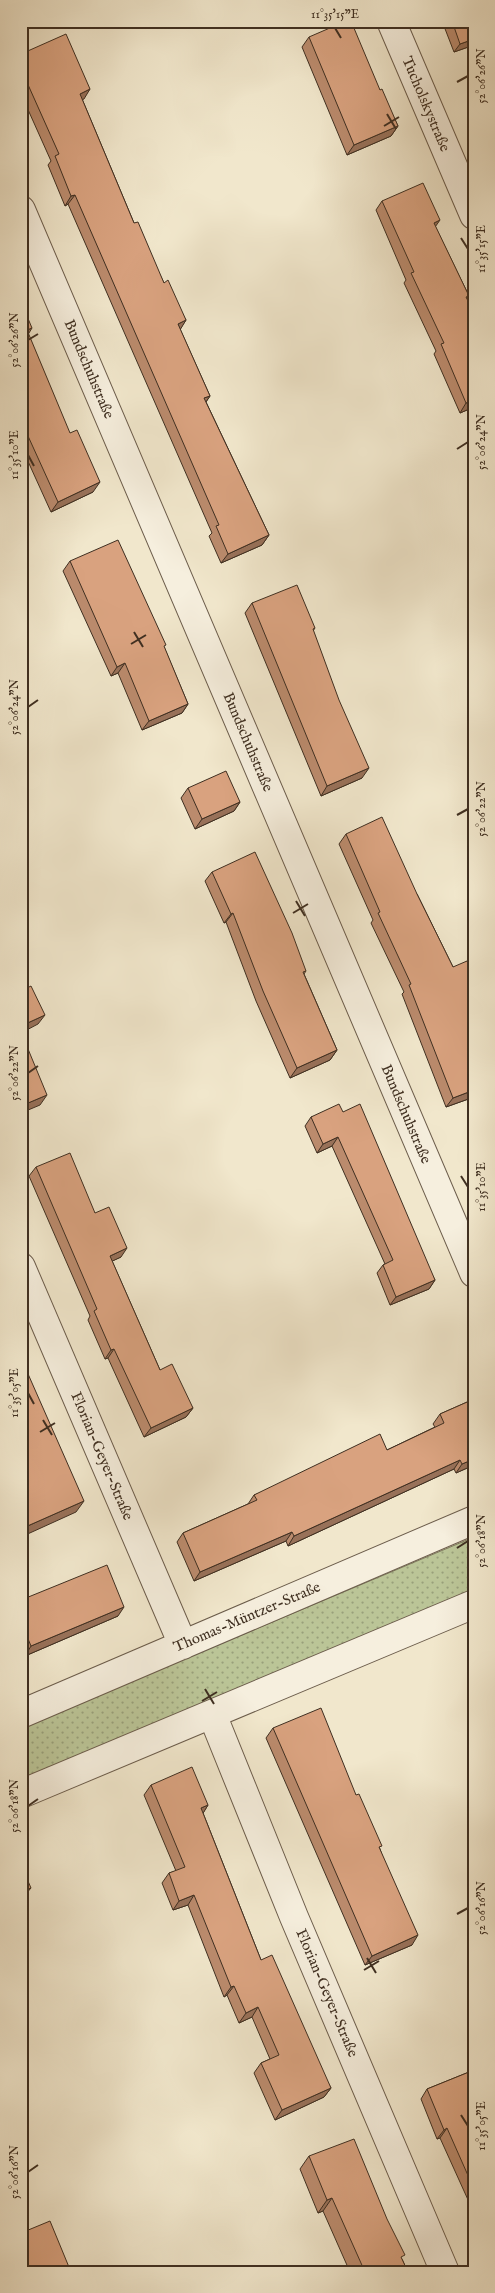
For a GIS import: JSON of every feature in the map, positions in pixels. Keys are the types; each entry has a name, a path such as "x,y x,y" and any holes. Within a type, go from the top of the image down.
{"street":[{"name":"Tucholskystraße","path":"391,21 474,215"},
{"name":"Bundschuhstraße","path":"21,210 474,1273"},
{"name":"Florian-Geyer-Straße","path":"21,1267 183,1645"},
{"name":"Thomas-Müntzer-Straße","path":"21,1714 474,1520"},
{"path":"21,1794 474,1604"},
{"name":"Florian-Geyer-Straße","path":"212,1714 294,1917 446,2272"}],"green space":[{"path":"474,1537 474,1589 21,1780 21,1728"}],"building":[{"path":"346,21 351,21 380,90 382,89 398,126 354,145 309,37"},
{"path":"452,21 474,21 474,39 460,44"},
{"path":"66,34 90,89 80,94 134,223 138,222 164,283 168,280 186,320 178,324 210,396 204,398 269,535 228,554 216,526 219,525 75,195 71,196 55,156 59,154 21,69 21,54"},
{"path":"423,183 440,220 434,223 469,296 466,297 474,313 474,400 466,403 441,344 444,343 411,273 414,272 382,201"},
{"path":"21,302 32,328 27,330 70,433 77,430 100,482 58,502 23,425 21,425"},
{"path":"118,540 166,645 164,646 188,704 149,721 125,663 117,667 70,561"},
{"path":"297,585 315,628 313,629 339,700 369,768 327,786 252,603"},
{"path":"226,771 240,802 202,819 188,788"},
{"path":"382,817 453,967 467,961 474,977 474,1090 453,1098 409,985 411,984 378,913 380,912 346,834"},
{"path":"255,852 292,933 306,971 303,972 337,1050 297,1068 263,991 233,913 231,914 212,872"},
{"path":"31,986 45,1015 21,1026 21,991"},
{"path":"21,1032 47,1095 21,1106"},
{"path":"339,1104 343,1112 360,1104 435,1280 396,1297 383,1265 393,1260 338,1137 323,1144 311,1117"},
{"path":"70,1153 95,1213 109,1207 127,1248 110,1256 160,1370 172,1364 193,1408 151,1428 114,1349 111,1350 94,1311 97,1309 36,1167"},
{"path":"21,1358 84,1501 23,1528 21,1524"},
{"path":"474,1399 474,1459 462,1464 460,1460 294,1536 292,1532 200,1572 183,1533 257,1500 254,1495 380,1434 387,1450 444,1423 440,1414"},
{"path":"107,1565 124,1607 31,1646 21,1622 21,1600"},
{"path":"321,1708 356,1795 359,1794 382,1846 379,1847 418,1935 372,1956 273,1728"},
{"path":"192,1767 208,1805 201,1808 261,1960 272,1955 331,2088 282,2110 261,2063 279,2055 258,2007 246,2013 234,1986 231,1987 194,1895 179,1901 169,1873 185,1867 151,1785"},
{"path":"21,1865 31,1888 21,1892"},
{"path":"474,2070 474,2189 447,2128 444,2130 427,2089"},
{"path":"354,2139 387,2219 405,2255 401,2257 408,2272 365,2272 332,2198 327,2200 309,2156"},
{"path":"50,2221 71,2272 21,2272 21,2233"}]}
